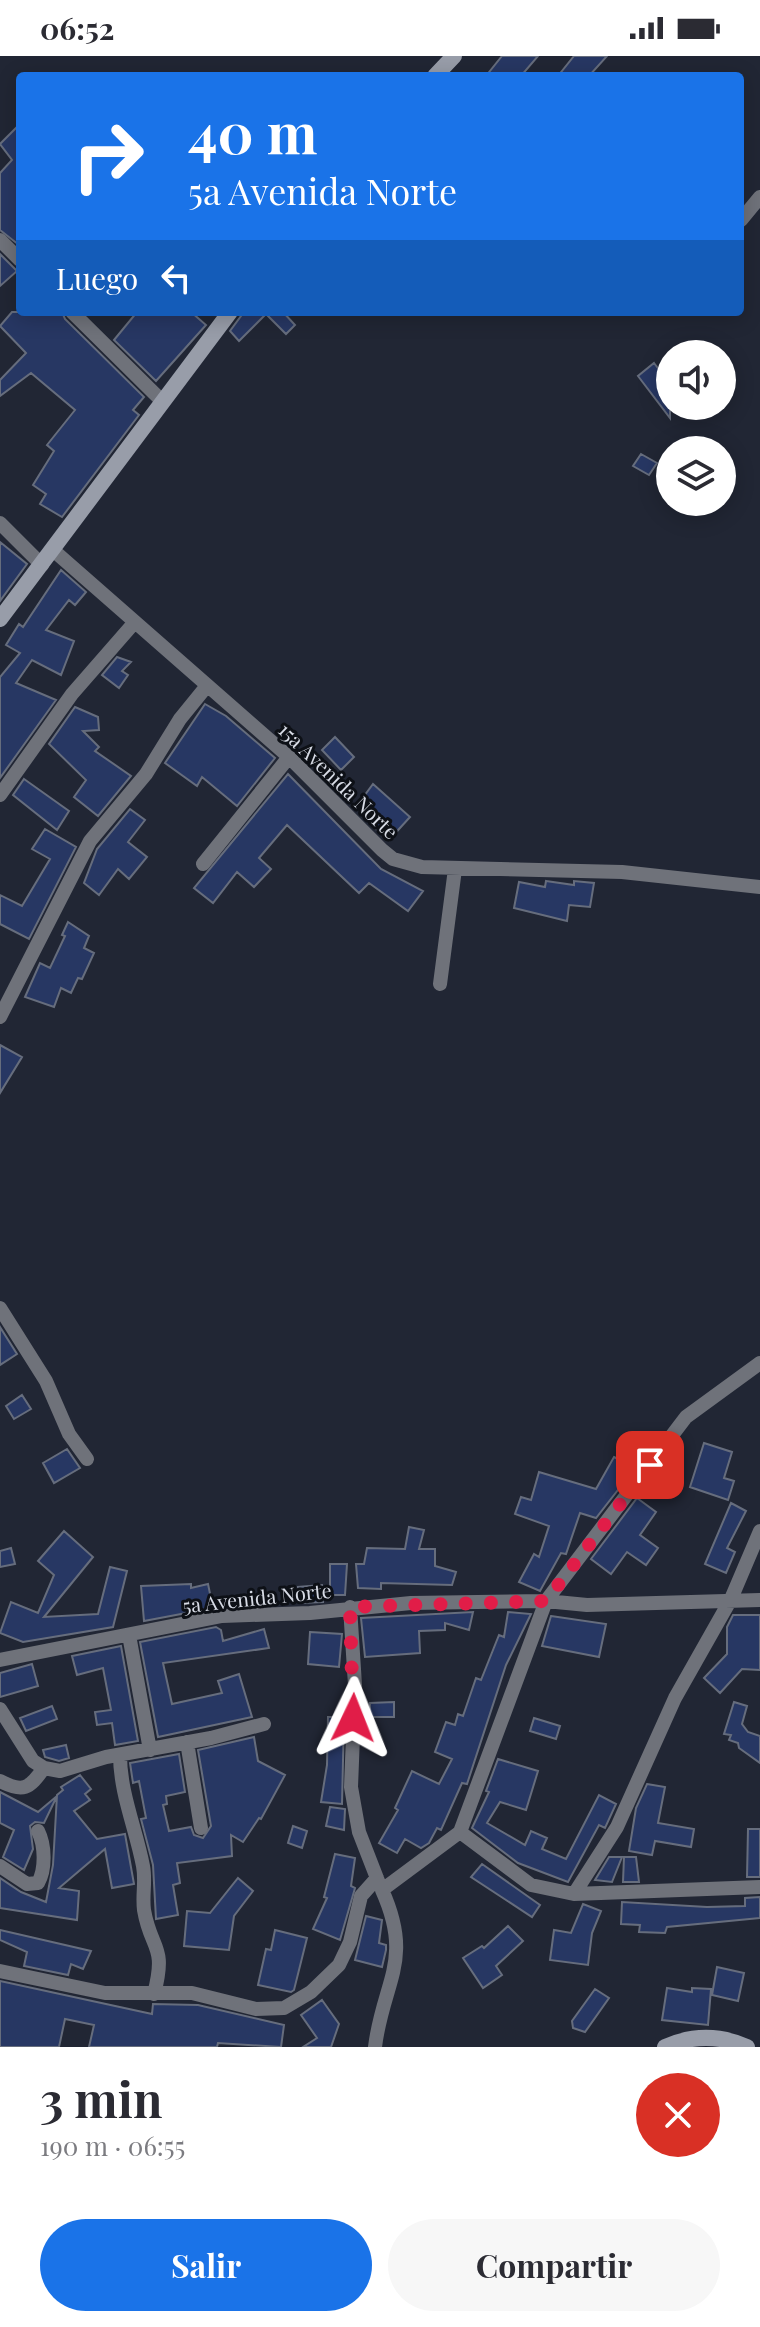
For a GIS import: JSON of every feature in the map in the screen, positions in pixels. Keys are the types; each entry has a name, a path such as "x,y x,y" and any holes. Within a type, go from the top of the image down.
{"street":[{"path":"439,72 454,56"},
{"path":"744,216 760,197"},
{"path":"0,240 16,256"},
{"path":"76,316 161,400"},
{"path":"0,619 227,316"},
{"path":"0,523 42,565"},
{"name":"15a Avenida Norte","path":"53,550 289,757 393,859 422,867 622,872 760,887"},
{"path":"0,795 79,685 134,623"},
{"path":"0,1017 90,841 146,774 180,719 206,687"},
{"path":"203,864 289,757"},
{"path":"440,984 455,869"},
{"path":"0,1308 46,1381 76,1446 87,1459"},
{"path":"0,1971 105,1993 192,1993 272,2011 297,2002 339,1965 350,1942 357,1905 379,1884 460,1832 546,1601 686,1417 760,1363"},
{"path":"574,1894 617,1827 675,1698 731,1599 760,1531"},
{"name":"5a Avenida Norte","path":"0,1660 222,1616 310,1613 350,1607 546,1601 587,1605 760,1600"},
{"path":"350,1607 355,1685 351,1787 359,1832 396,1926 398,1957 375,2047"},
{"path":"129,1635 150,1750"},
{"path":"0,1709 33,1761 44,1768 60,1771 264,1724"},
{"path":"187,1742 201,1828"},
{"path":"120,1755 128,1807 144,1873 144,1910 159,1951 154,1994"},
{"path":"0,1781 21,1790 27,1789 44,1768"},
{"path":"0,1866 27,1884 38,1883 43,1870 43,1840 38,1831"},
{"path":"460,1832 531,1885 574,1894 760,1887"},
{"path":"665,2047 701,2037 719,2038 747,2047"}],"building":[{"path":"502,56 538,56 524,72 489,72"},
{"path":"574,56 607,56 593,72 561,72"},
{"path":"16,128 16,243 0,230 0,173 12,160 0,144"},
{"path":"0,254 16,272 0,286"},
{"path":"12,312 16,312 16,316 64,316 144,397 133,410 139,415 62,517 40,504 46,494 33,485 54,451 47,445 75,410 31,373 0,396 0,380 26,353 0,326"},
{"path":"134,316 196,316 206,325 156,381 114,340"},
{"path":"241,316 264,316 239,341 230,331"},
{"path":"268,316 287,316 295,325 286,334"},
{"path":"654,363 656,400 638,376"},
{"path":"641,454 656,462 649,475 633,466"},
{"path":"0,542 27,564 0,601"},
{"path":"61,570 86,592 75,605 69,600 46,630 74,641 61,675 32,660 16,683 56,700 0,778 0,677 20,653 6,645 19,624 23,627"},
{"path":"117,657 131,662 122,671 128,675 119,688 102,675"},
{"path":"205,704 226,716 275,758 237,806 202,777 197,786 165,763"},
{"path":"75,707 98,717 99,730 83,731 99,747 95,751 131,776 98,816 74,797 86,780 49,744"},
{"path":"335,737 354,757 341,770 322,750"},
{"path":"288,774 381,869 423,891 408,911 369,883 359,893 287,825 259,858 271,869 254,887 237,872 213,903 194,888"},
{"path":"24,779 69,811 57,830 13,795"},
{"path":"373,784 410,817 389,840 371,825 378,817 359,803"},
{"path":"130,809 145,820 128,842 147,857 129,879 118,869 99,895 84,883 97,849"},
{"path":"45,829 76,847 29,939 0,924 0,895 22,906 50,859 32,849"},
{"path":"546,881 574,885 574,881 594,883 590,907 569,905 567,921 514,908 519,882 545,887"},
{"path":"68,922 89,936 84,948 94,953 82,979 78,978 71,993 61,988 54,1007 25,997 40,963 50,968"},
{"path":"0,1045 22,1057 0,1093"},
{"path":"0,1327 17,1354 0,1365"},
{"path":"22,1395 31,1409 14,1419 6,1406"},
{"path":"704,1443 732,1452 724,1478 734,1481 728,1500 690,1487"},
{"path":"67,1449 80,1468 54,1483 43,1463"},
{"path":"614,1457 629,1465 618,1484 621,1486 596,1518 580,1513 566,1554 561,1553 540,1591 519,1582 534,1554 539,1557 549,1526 515,1514 521,1497 531,1500 539,1472 596,1489"},
{"path":"637,1498 656,1512 640,1535 658,1548 646,1565 627,1552 611,1574 591,1559"},
{"path":"731,1503 746,1511 727,1548 735,1552 726,1573 705,1564"},
{"path":"409,1527 424,1530 419,1549 435,1549 435,1566 456,1572 452,1585 381,1583 381,1589 358,1588 356,1564 364,1564 367,1548 405,1549"},
{"path":"64,1531 93,1557 44,1617 98,1614 110,1567 127,1571 113,1627 23,1642 0,1633 11,1602 38,1613 54,1575 38,1561"},
{"path":"11,1548 15,1564 0,1567 0,1551"},
{"path":"330,1564 347,1564 345,1595 330,1595"},
{"path":"191,1584 191,1588 208,1584 213,1608 144,1621 141,1586"},
{"path":"322,1585 323,1602 299,1603 298,1587"},
{"path":"473,1612 469,1630 445,1623 445,1630 419,1631 420,1653 365,1657 361,1618"},
{"path":"508,1612 531,1614 506,1665 467,1784 462,1783 441,1830 437,1828 429,1843 421,1848 405,1839 397,1853 379,1843 398,1810 395,1808 412,1771 439,1784 452,1759 435,1752 446,1722 455,1725 458,1714 463,1716 476,1678 481,1680 499,1635 504,1637"},
{"path":"733,1615 760,1615 760,1670 742,1669 720,1693 704,1678 727,1654 727,1627"},
{"path":"551,1616 606,1624 599,1657 542,1646"},
{"path":"216,1627 221,1630 223,1641 264,1629 269,1648 163,1663 172,1704 222,1693 218,1681 239,1674 252,1717 158,1737 140,1642"},
{"path":"310,1632 342,1634 339,1667 308,1664"},
{"path":"121,1646 138,1741 115,1745 112,1723 97,1725 95,1712 111,1710 103,1668 77,1675 72,1656"},
{"path":"32,1664 38,1686 0,1697 0,1673"},
{"path":"394,1702 394,1717 370,1717 370,1703"},
{"path":"734,1702 747,1706 742,1724 748,1732 760,1736 760,1763 739,1748 738,1743 729,1740 731,1735 724,1734"},
{"path":"52,1706 57,1719 26,1731 20,1718"},
{"path":"328,1717 344,1717 342,1804 321,1802 327,1765"},
{"path":"534,1718 560,1726 556,1739 530,1731"},
{"path":"254,1737 258,1761 285,1775 261,1819 243,1842 231,1835 232,1856 177,1863 180,1883 173,1885 178,1915 156,1919 153,1865 141,1819 146,1818 139,1781 133,1783 130,1763 179,1754 185,1792 166,1796 167,1804 163,1805 169,1831 191,1827 194,1835 203,1838 211,1826 198,1750"},
{"path":"66,1745 69,1758 59,1761 45,1757 43,1750"},
{"path":"498,1759 538,1771 526,1810 500,1802 487,1823 525,1845 531,1831 547,1838 542,1849 566,1859 599,1795 616,1804 605,1828 599,1825 568,1882 518,1863 472,1828 489,1792 486,1791"},
{"path":"80,1775 91,1789 85,1794 90,1800 74,1811 97,1839 125,1834 134,1884 112,1888 105,1849 59,1888 79,1891 77,1920 0,1908 0,1878 21,1892 46,1902 53,1865 57,1795 63,1790 61,1787"},
{"path":"647,1784 665,1787 658,1823 694,1829 691,1847 655,1841 652,1855 629,1851 636,1808"},
{"path":"0,1792 38,1812 57,1796 44,1823 35,1822 30,1826 33,1849 24,1870 3,1857 14,1830 0,1823"},
{"path":"330,1807 345,1809 344,1830 326,1826"},
{"path":"293,1826 307,1831 302,1848 288,1843"},
{"path":"748,1829 760,1829 760,1877 747,1877"},
{"path":"335,1854 355,1858 351,1886 355,1888 340,1940 313,1929 327,1898 324,1897"},
{"path":"609,1857 622,1857 612,1882 595,1880"},
{"path":"624,1857 636,1857 639,1882 623,1882"},
{"path":"482,1864 540,1905 532,1917 471,1877"},
{"path":"238,1878 253,1891 234,1916 229,1950 184,1946 187,1911 210,1913"},
{"path":"760,1897 760,1918 667,1927 665,1933 639,1932 640,1925 621,1924 622,1902 745,1906 745,1898"},
{"path":"583,1904 601,1911 592,1933 588,1965 550,1960 554,1930 571,1933"},
{"path":"366,1916 382,1920 379,1943 386,1945 386,1950 382,1967 355,1960"},
{"path":"508,1926 523,1941 496,1966 502,1975 483,1988 463,1958 482,1946 484,1948"},
{"path":"0,1930 91,1951 83,1969 71,1964 68,1975 24,1966 27,1952 0,1940"},
{"path":"275,1930 307,1938 291,1992 258,1985 266,1949 271,1950"},
{"path":"717,1967 744,1973 738,2001 712,1995"},
{"path":"0,1981 152,2014 153,2004 198,2005 284,2025 281,2047 218,2043 217,2047 89,2047 94,2025 65,2019 59,2047 0,2047"},
{"path":"667,1988 692,1992 692,1988 711,1989 708,2025 662,2020"},
{"path":"595,1989 609,1998 585,2032 573,2028 572,2021"},
{"path":"322,2000 339,2024 331,2047 303,2047 317,2038 301,2015"}],"route":[{"path":"353,1718 355,1685 350,1607 546,1601 650,1465"}]}
